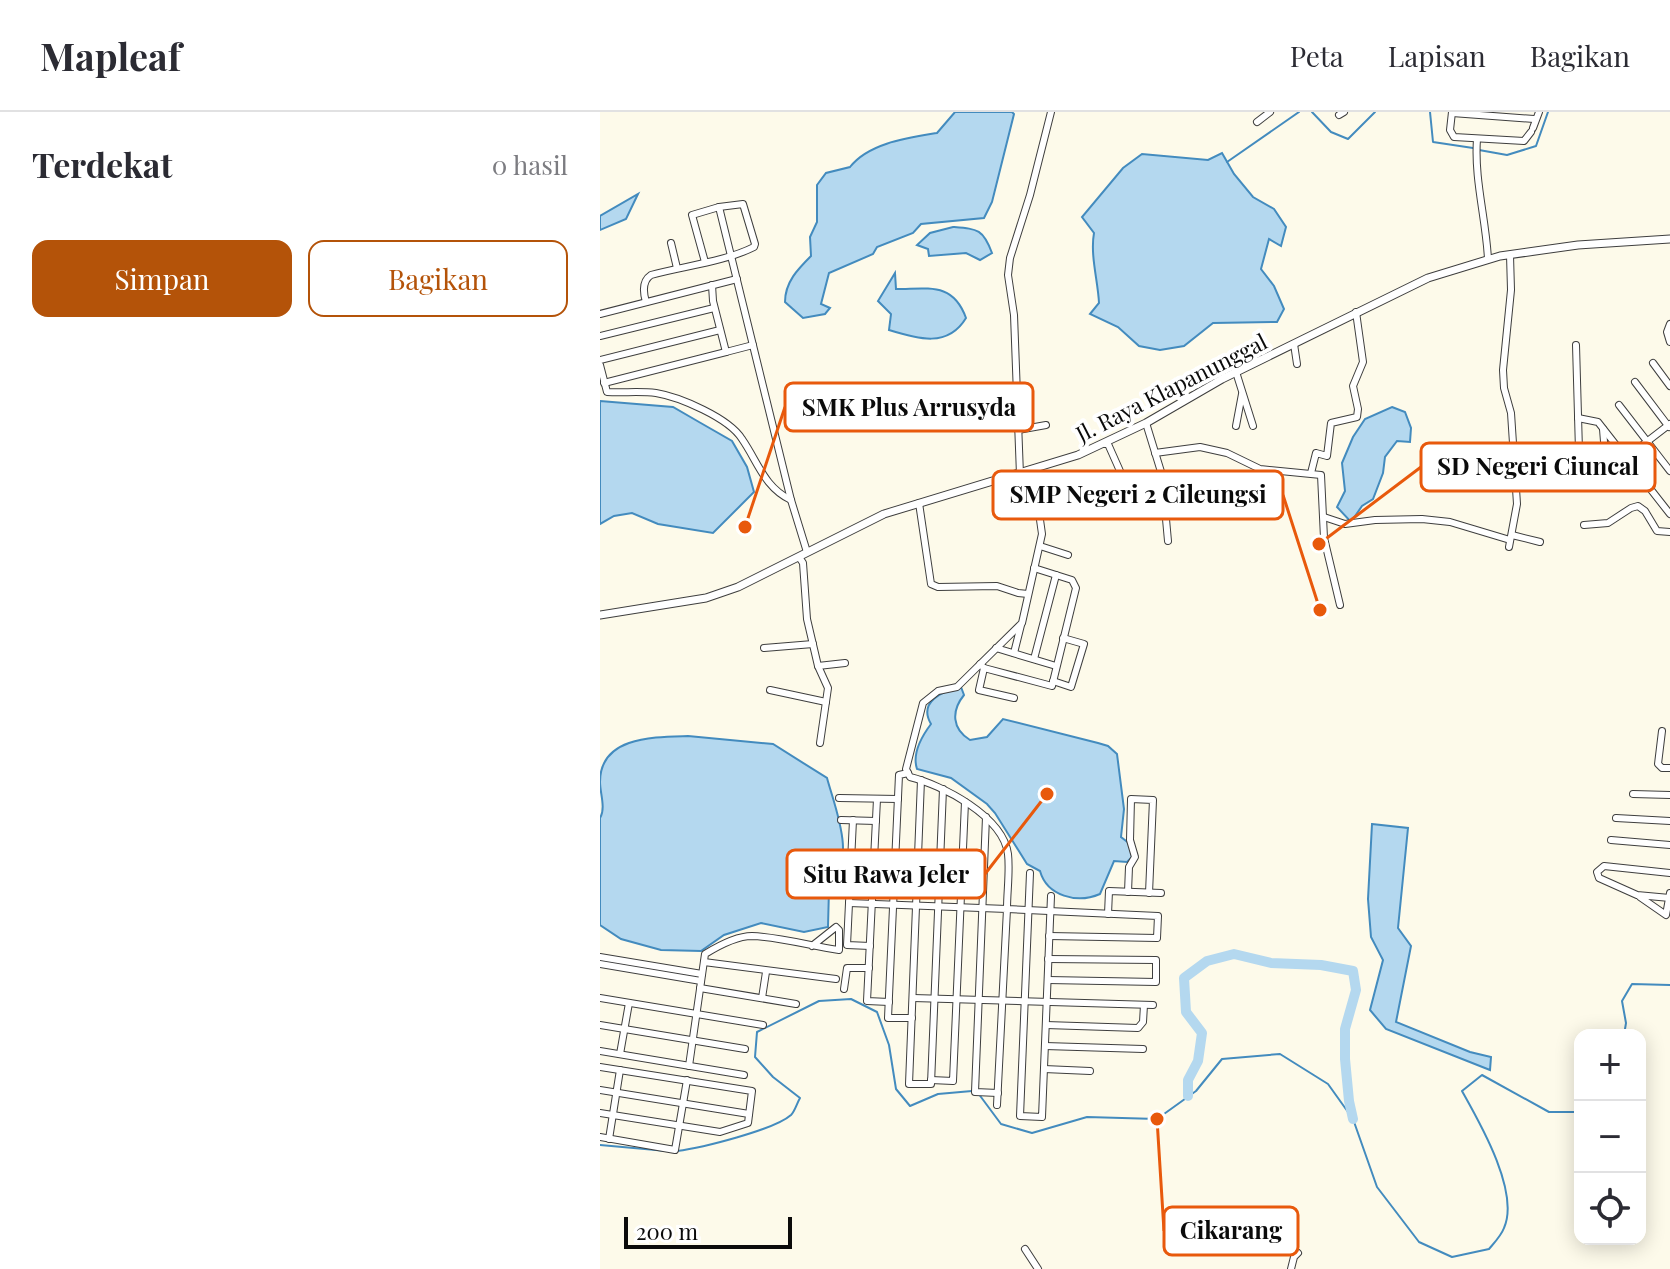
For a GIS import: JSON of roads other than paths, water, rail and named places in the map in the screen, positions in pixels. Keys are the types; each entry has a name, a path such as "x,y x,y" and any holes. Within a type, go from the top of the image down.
{"street":[{"path":"1020,475 1014,315 1008,275 1010,258 1051,112"},
{"path":"1257,122 1270,112"},
{"path":"1452,112 1536,116 1532,130 1524,141 1477,142 1452,136 1452,112"},
{"path":"1477,142 1476,160 1488,259"},
{"path":"646,302 644,287 647,277 677,268 705,262 748,250 755,244 745,205 740,203 692,215 705,262"},
{"path":"719,207 791,500 807,552"},
{"name":"Jl. Raya Klapanunggal","path":"600,615 706,598 738,587 884,514 1020,475 1105,444 1236,372 1428,278 1510,255 1578,245 1670,239"},
{"path":"671,243 677,268"},
{"path":"1510,255 1511,290 1503,370 1511,413 1517,492 1511,541"},
{"path":"600,314 737,279"},
{"path":"712,285 714,308 726,352"},
{"path":"600,336 714,308"},
{"path":"1311,473 1316,453 1327,456 1331,423 1357,417 1353,386 1363,362 1356,312"},
{"path":"1670,324 1667,332 1670,342"},
{"path":"720,330 600,362 604,383 608,392 647,393 674,398 730,425 743,439 771,487 791,500"},
{"path":"1294,344 1297,364"},
{"path":"604,383 753,345"},
{"path":"1576,345 1580,486"},
{"path":"1653,363 1670,386"},
{"path":"1236,372 1253,426"},
{"path":"1610,470 1669,426 1635,382"},
{"path":"1236,426 1242,394"},
{"path":"1619,405 1670,471"},
{"path":"1578,418 1594,420 1603,429 1670,514"},
{"path":"1146,423 1162,475 1168,541"},
{"path":"1018,430 1046,425"},
{"path":"1603,429 1607,480"},
{"path":"1105,444 1108,444 1120,471 1119,500"},
{"path":"1155,453 1200,447 1227,453 1260,469 1311,473 1322,477 1324,538 1340,605"},
{"path":"1014,653 1042,534 1033,470"},
{"path":"919,503 931,584 938,587 997,586 1028,594"},
{"path":"1584,525 1608,523 1638,506 1645,511 1657,531 1670,532"},
{"path":"1165,512 1208,507 1225,510"},
{"path":"1324,517 1345,524 1375,520 1450,522 1511,541 1540,542"},
{"path":"1040,546 1068,555"},
{"path":"799,557 803,563 807,619 818,666 827,684 820,743"},
{"path":"982,666 1052,686 1076,588 1072,580 1034,568"},
{"path":"1034,659 1056,575"},
{"path":"908,773 923,703 938,691 957,687 982,666 1022,623"},
{"path":"1053,681 1071,687 1084,644 1063,638"},
{"path":"764,648 813,644"},
{"path":"996,648 1056,666"},
{"path":"818,666 845,663"},
{"path":"982,666 979,690 1014,698"},
{"path":"770,690 826,702"},
{"path":"1662,731 1658,764 1662,768 1670,768"},
{"path":"908,773 910,777 943,789 986,817 1000,834 1008,854 997,1105"},
{"path":"908,773 899,775 888,1018 912,1018"},
{"path":"921,780 909,1084 928,1085 931,1080 943,789"},
{"path":"1633,794 1670,795"},
{"path":"839,798 898,799"},
{"path":"877,799 867,1001 889,1002"},
{"path":"1128,892 1129,867 1135,857 1130,840 1131,799 1153,800 1149,893"},
{"path":"931,1080 953,1081 965,802"},
{"path":"986,817 975,1092 998,1093"},
{"path":"1616,818 1670,821"},
{"path":"841,820 876,821"},
{"path":"853,820 847,945 870,946"},
{"path":"1611,840 1670,845"},
{"path":"1637,895 1670,896 1666,915 1637,895 1599,878 1598,869 1610,866 1670,873"},
{"path":"1030,873 1020,1116 1042,1117 1051,896"},
{"path":"1108,914 1109,891 1161,893"},
{"path":"849,903 1158,916 1157,938 1049,936"},
{"path":"689,1066 700,979 697,961 721,945 749,936 812,946 839,950 839,930 836,927 812,946"},
{"path":"600,957 623,965"},
{"path":"704,958 766,972 836,979"},
{"path":"1048,959 1156,960 1156,982 1048,980"},
{"path":"600,964 682,974 762,998 796,1004"},
{"path":"844,989 847,968 869,968"},
{"path":"762,998 766,972"},
{"path":"600,998 763,1025"},
{"path":"913,998 1153,1005"},
{"path":"620,1054 629,1003"},
{"path":"1046,1025 1138,1028 1143,1022 1144,1005"},
{"path":"600,1025 745,1049"},
{"path":"1045,1046 1143,1049"},
{"path":"600,1051 744,1075"},
{"path":"600,1067 752,1091 748,1123 720,1132 600,1113"},
{"path":"1044,1069 1090,1071"},
{"path":"609,1139 620,1070"},
{"path":"600,1137 675,1150 687,1080"},
{"path":"600,1090 749,1114"},
{"path":"1025,1249 1038,1269"},
{"path":"1291,1269 1298,1253"}],"water":[{"path":"955,112 1014,114 992,202 984,218 921,224 913,233 877,247 873,254 829,273 821,304 830,308 825,314 803,318 785,302 793,276 811,256 810,237 817,222 817,185 826,173 850,167 878,147 937,133"},
{"path":"1222,153 1253,197 1274,209 1286,227 1281,246 1269,239 1261,269 1274,286 1284,309 1277,322 1213,323 1184,346 1160,350 1139,346 1118,327 1090,314 1099,303 1094,233 1082,217 1123,168 1142,154 1208,160"},
{"path":"638,194 626,219 600,230 600,216"},
{"path":"953,227 978,232 986,239 992,253 980,260 966,253 929,256 928,249 917,245 930,233"},
{"path":"895,273 896,289 929,289 947,293 961,306 966,318 950,334 932,339 889,330 891,314 878,301"},
{"path":"600,401 673,407 732,441 747,467 754,492 713,533 658,524 632,513 614,516 600,524"},
{"path":"1392,407 1405,412 1411,428 1410,442 1397,441 1385,457 1383,473 1373,499 1362,506 1351,522 1337,507 1345,491 1342,463 1365,419"},
{"path":"961,687 964,695 955,719 960,731 970,740 987,737 1003,719 1108,746 1117,754 1124,809 1121,837 1130,844 1132,857 1127,862 1114,861 1100,894 1073,898 1056,892 1049,887 1040,871 1027,864 987,804 951,778 917,769 917,751 931,724 928,716 930,704 946,691"},
{"path":"688,736 773,744 827,778 839,820 843,849 842,864 829,889 828,927 804,932 761,923 724,935 701,951 661,950 621,939 600,925 602,767 619,747 632,742"},
{"path":"1372,824 1408,828 1398,928 1411,946 1396,1022 1470,1052 1491,1057 1490,1070 1386,1029 1370,1010 1383,960 1371,937 1368,899"}],"waterway":[{"path":"1227,162 1299,112"},
{"path":"1312,112 1331,132 1348,139 1375,112"},
{"path":"1430,112 1433,142 1473,148"},
{"path":"1479,150 1507,155 1536,146 1548,112"},
{"path":"1188,1096 1188,1080 1198,1061 1202,1033 1186,1012 1184,978 1207,961 1234,954 1271,963 1321,965 1353,971 1356,990 1345,1029 1345,1059 1353,1119"},
{"path":"1625,1029 1622,1001 1632,984 1670,985"},
{"path":"677,1151 754,1132 791,1115 800,1098 773,1077 755,1057 757,1032 819,1001 851,999 877,1012 889,1045 896,1089 910,1106 938,1094 972,1091"},
{"path":"978,1093 1001,1124 1032,1133 1087,1117 1157,1119 1196,1091 1222,1059 1280,1054 1328,1084 1353,1119 1377,1187 1419,1242 1452,1257 1489,1249 1503,1231 1508,1213 1507,1196 1496,1158 1462,1091 1482,1075 1549,1112 1574,1112"},
{"path":"600,1145 667,1151"}],"place":[{"name":"SMK Plus Arrusyda","path":"745,527"},
{"name":"SD Negeri Ciuncal","path":"1319,544"},
{"name":"SMP Negeri 2 Cileungsi","path":"1320,610"},
{"name":"Situ Rawa Jeler","path":"1047,794"},
{"name":"Cikarang","path":"1157,1119"}]}
